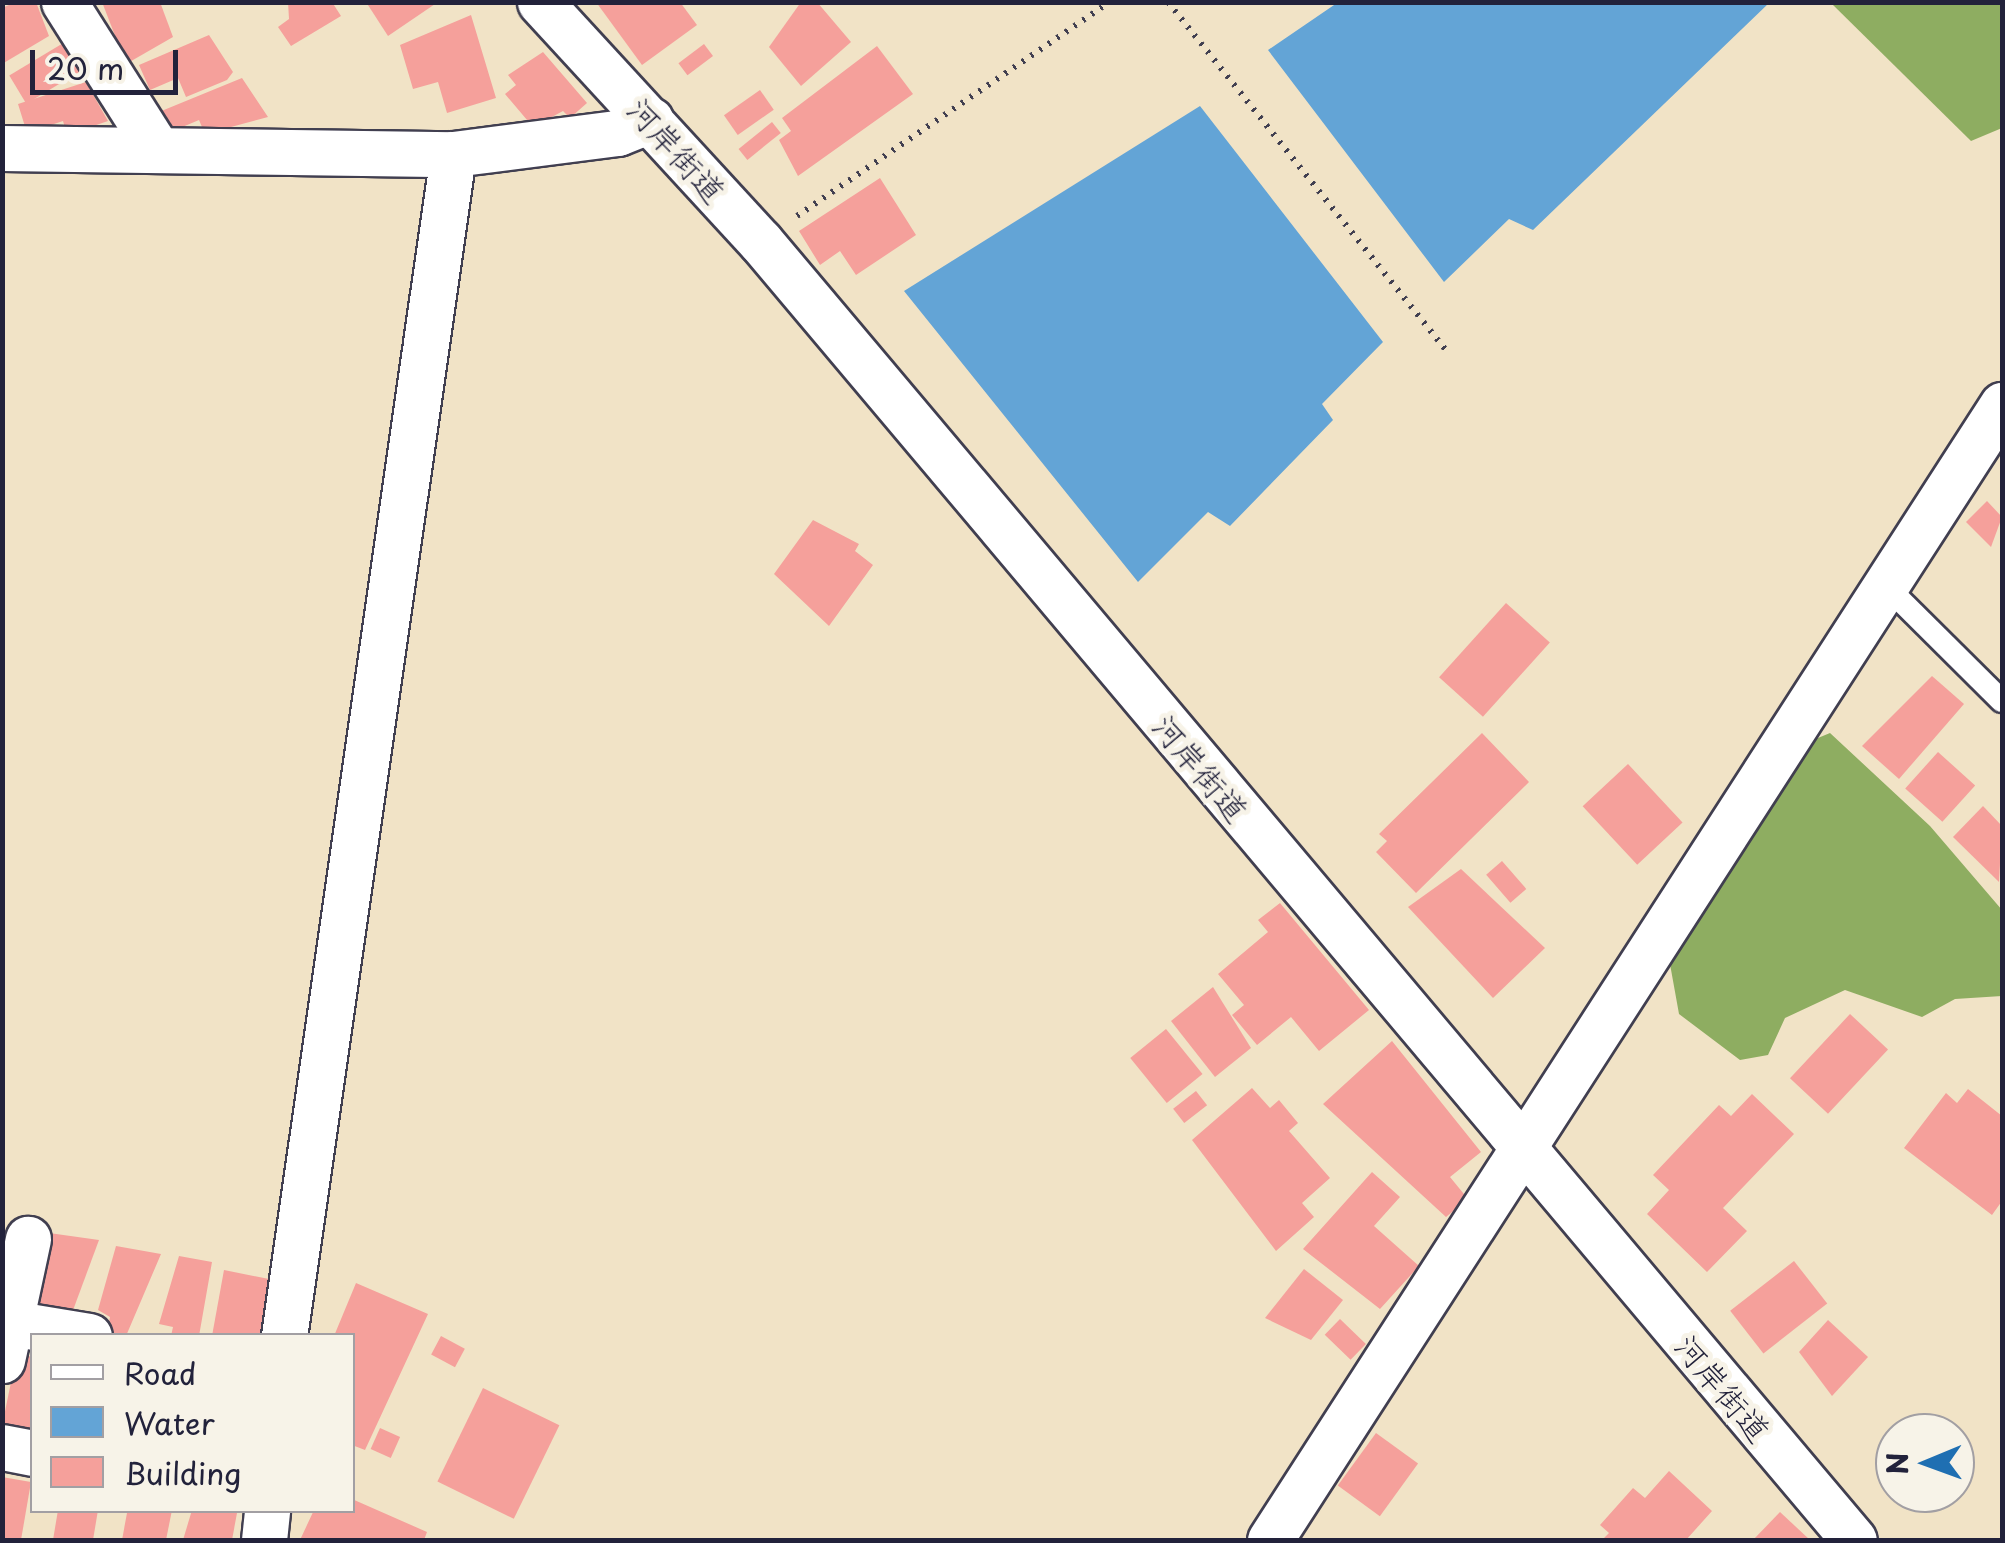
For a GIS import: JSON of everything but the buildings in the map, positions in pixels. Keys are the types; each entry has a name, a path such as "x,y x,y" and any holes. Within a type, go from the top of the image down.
{"street":[{"path":"64,2 156,147"},
{"name":"河岸街道","path":"540,2 760,241 1854,1540"},
{"path":"2,148 156,147 454,154 618,133 651,120"},
{"path":"284,1333 454,154"},
{"path":"1270,1540 2002,405"},
{"path":"6,1342 28,1240"},
{"path":"2,1447 30,1453"},
{"path":"264,1540 268,1513"}],"lane":[{"path":"1886,586 2002,700"}],"path":[{"path":"760,241 1110,2"},
{"path":"1168,2 1448,354"}],"green space":[{"path":"1831,3 2002,3 2002,128 1971,141"},
{"path":"1830,733 1930,826 2002,910 2002,996 1955,999 1922,1017 1845,990 1785,1018 1768,1055 1740,1060 1679,1014 1668,953 1806,743"}],"water":[{"path":"1337,3 1769,3 1533,230 1509,219 1444,282 1268,50"},
{"path":"1200,106 1383,342 1322,404 1333,420 1230,526 1208,512 1138,582 904,291"}]}
